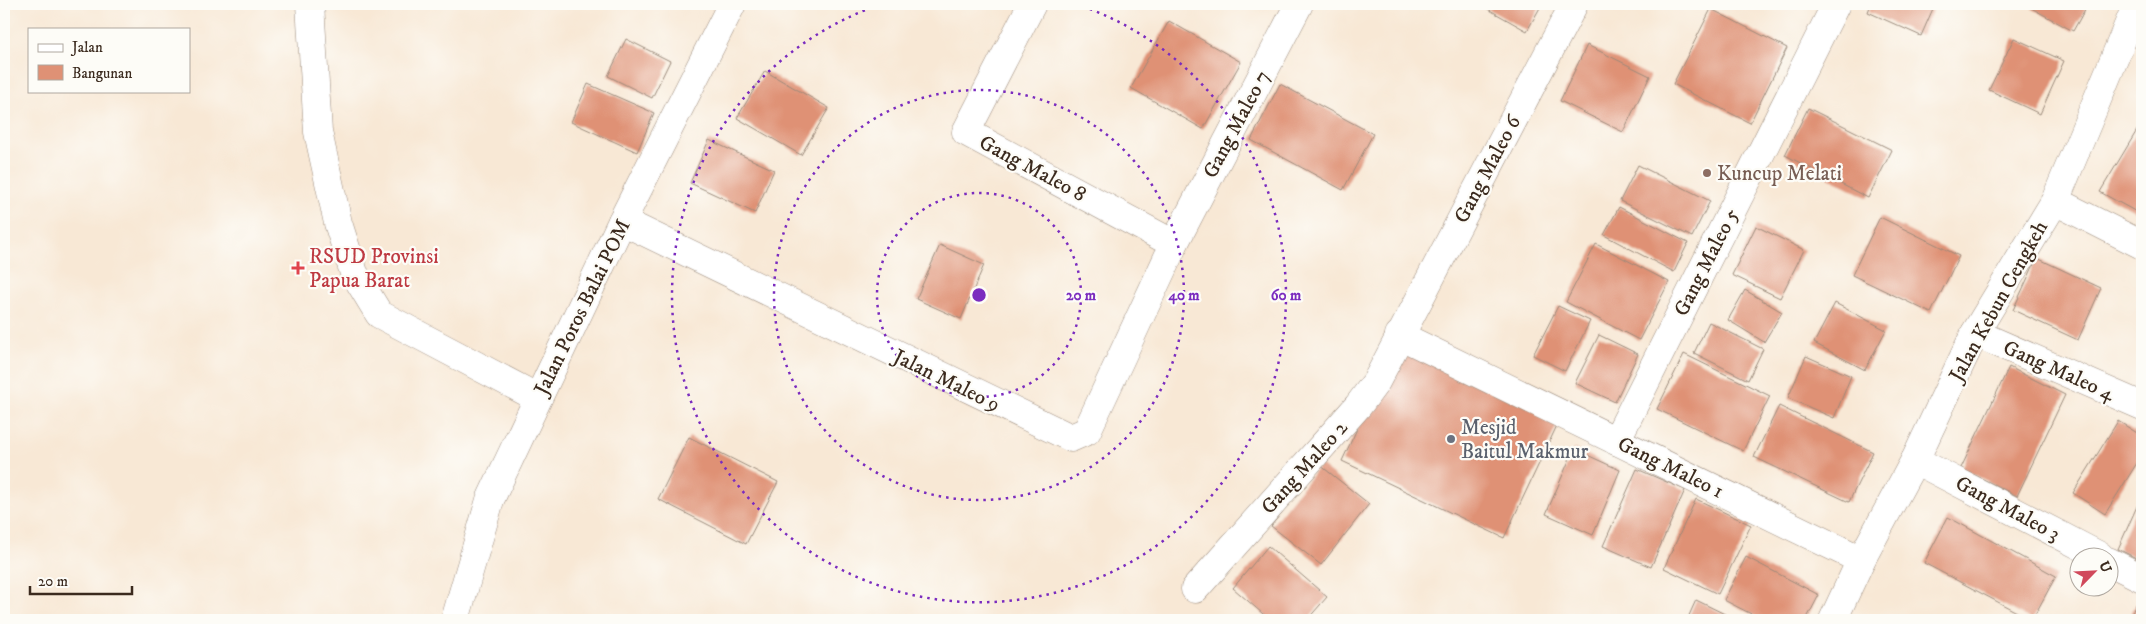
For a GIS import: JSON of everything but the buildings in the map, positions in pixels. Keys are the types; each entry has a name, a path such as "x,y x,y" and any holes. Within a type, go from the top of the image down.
{"street":[{"path":"310,4 318,132 338,223 354,272 379,314 538,398"},
{"name":"Jalan Poros Balai POM","path":"455,620 490,500 622,221 732,4"},
{"name":"Gang Maleo 8","path":"1032,4 966,132 1174,244"},
{"name":"Gang Maleo 7","path":"1174,244 1299,4"},
{"name":"Gang Maleo 6","path":"1399,335 1574,4"},
{"name":"Gang Maleo 5","path":"1616,441 1836,4"},
{"name":"Jalan Kebun Cengkeh","path":"1833,620 1861,560 1915,460 1975,333 2055,201 2138,4"},
{"path":"2055,201 2142,245"},
{"name":"Jalan Maleo 9","path":"622,221 1071,438 1078,437 1087,431 1174,244"},
{"name":"Gang Maleo 4","path":"1975,333 2142,406"},
{"name":"Gang Maleo 1","path":"1399,335 1861,560"},
{"name":"Gang Maleo 2","path":"1195,589 1367,396 1399,335"},
{"name":"Gang Maleo 3","path":"1915,460 2081,546"},
{"path":"2118,566 2142,578"}],"place":[{"name":"Kuncup Melati","path":"1707,173"},
{"name":"RSUD Provinsi Papua Barat","path":"298,268"},
{"name":"Mesjid Baitul Makmur","path":"1451,439"}]}
